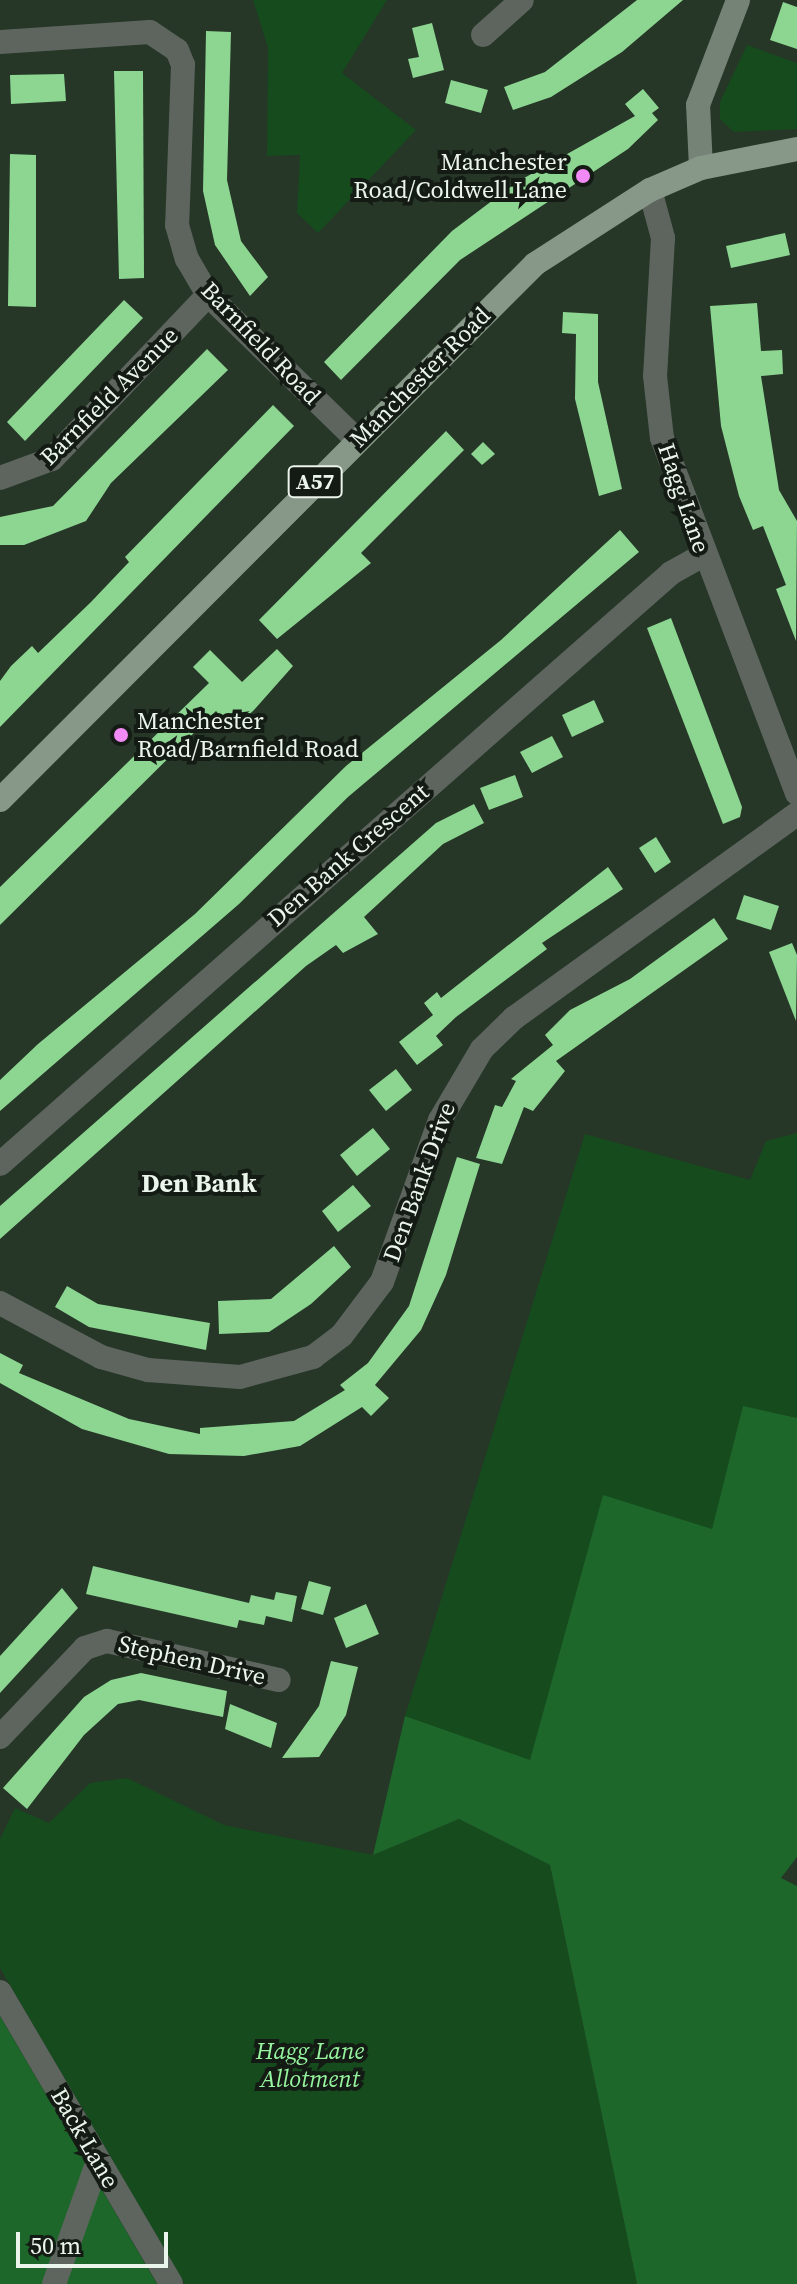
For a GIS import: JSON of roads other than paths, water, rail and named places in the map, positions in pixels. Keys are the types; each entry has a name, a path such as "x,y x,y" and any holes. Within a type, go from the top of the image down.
{"main road":[{"name":"Manchester Road","path":"0,800 356,439 535,264 650,190 701,168 797,149"}],"street":[{"path":"483,35 522,0"},
{"path":"701,168 698,105 738,0"},
{"name":"Barnfield Road","path":"0,42 165,36 183,65 176,189 187,259 208,295 356,439"},
{"name":"Hagg Lane","path":"650,190 663,238 658,410 703,555 797,793"},
{"name":"Barnfield Avenue","path":"0,478 52,459 208,295"},
{"name":"Den Bank Crescent","path":"0,1164 648,594 703,555"},
{"name":"Den Bank Drive","path":"0,1303 101,1357 148,1370 240,1377 313,1357 342,1335 382,1282 440,1120 482,1049 514,1018 797,814"},
{"name":"Stephen Drive","path":"0,1737 85,1648 107,1641 279,1680"},
{"name":"Back Lane","path":"0,1992 171,2284"},
{"path":"54,2284 98,2161"}],"place":[{"name":"Manchester Road/Coldwell Lane","path":"583,176"},
{"name":"Manchester Road/Barnfield Road","path":"121,735"}],"district":[{"name":"Den Bank","path":"199,1184"}],"park label":[{"name":"Hagg Lane Allotment","path":"310,2065"}]}
